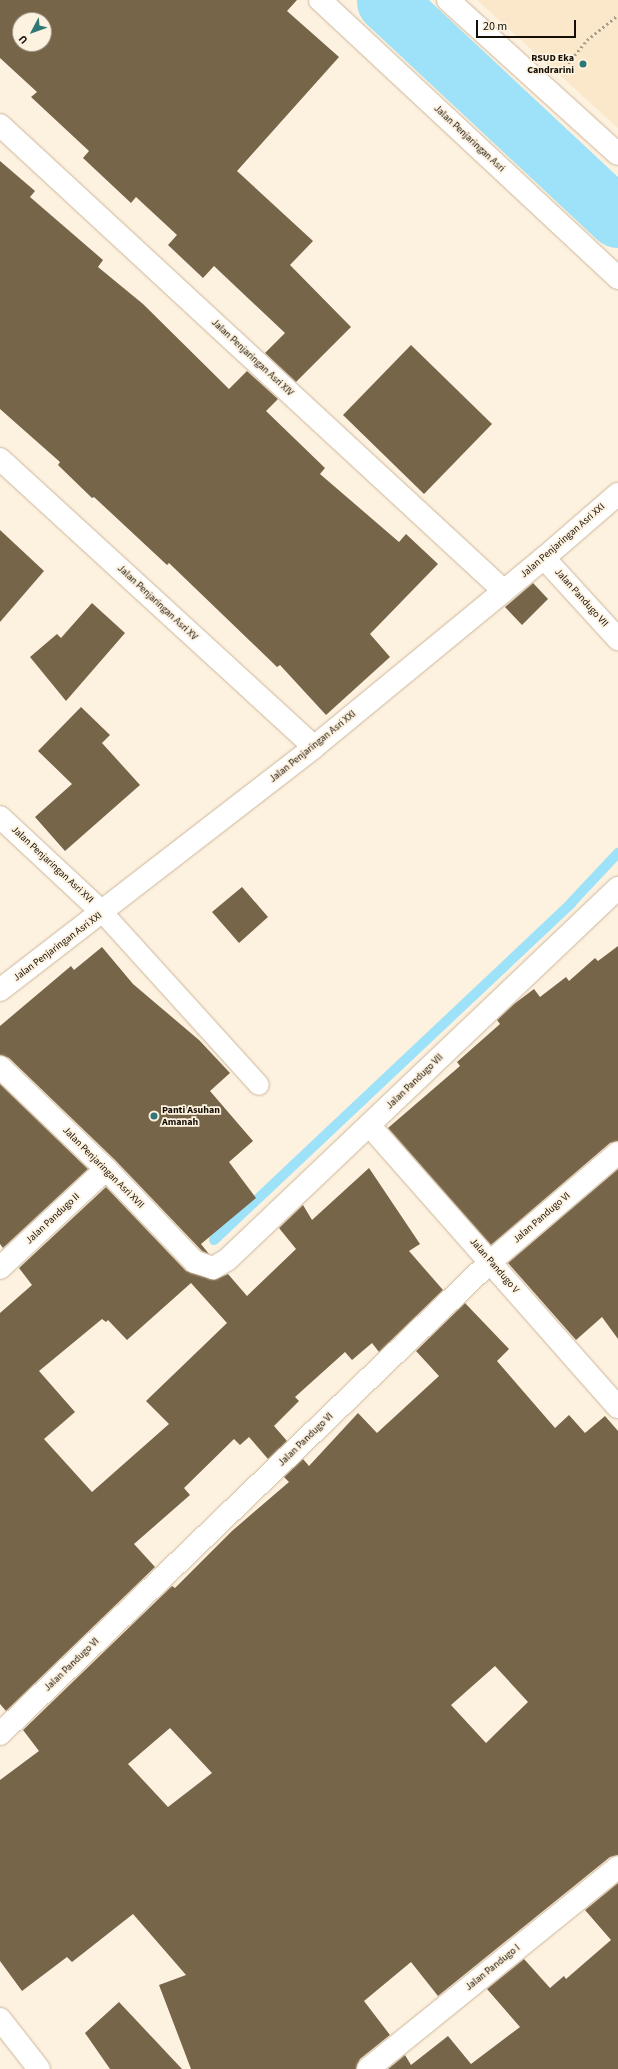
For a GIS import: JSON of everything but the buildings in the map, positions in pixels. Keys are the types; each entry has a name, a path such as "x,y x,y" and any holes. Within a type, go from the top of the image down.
{"street":[{"name":"Jalan Penjaringan Asri","path":"320,0 618,278"},
{"path":"448,0 618,154"},
{"name":"Jalan Penjaringan Asri XIV","path":"0,125 504,591"},
{"name":"Jalan Penjaringan Asri XV","path":"0,459 314,747"},
{"name":"Jalan Penjaringan Asri XXI","path":"0,990 103,913 314,747 544,558 618,494"},
{"name":"Jalan Pandugo VII","path":"544,558 618,639"},
{"name":"Jalan Penjaringan Asri XVI","path":"0,817 103,913"},
{"name":"Jalan Pandugo VII","path":"207,1268 218,1266 226,1260 618,888"},
{"name":"Jalan Penjaringan Asri XVII","path":"0,1067 106,1169 196,1262 207,1268"},
{"name":"Jalan Pandugo V","path":"369,1125 618,1406"},
{"name":"Jalan Pandugo VI","path":"0,1734 490,1262 618,1153"},
{"name":"Jalan Pandugo II","path":"0,1268 106,1169"},
{"name":"Jalan Pandugo I","path":"368,2069 618,1868"},
{"path":"0,2019 40,2069"}],"lane":[{"path":"103,913 259,1085"}],"path":[{"path":"546,89 587,40 618,15"}],"shaded area":[{"name":"RSUD Eka Candrarini","path":"477,0 618,0 618,128"}],"waterway":[{"path":"387,2 618,218"},
{"path":"214,1240 571,903 618,853"}],"place":[{"name":"RSUD Eka Candrarini","path":"583,64"},
{"name":"Panti Asuhan Amanah","path":"154,1116"}]}
